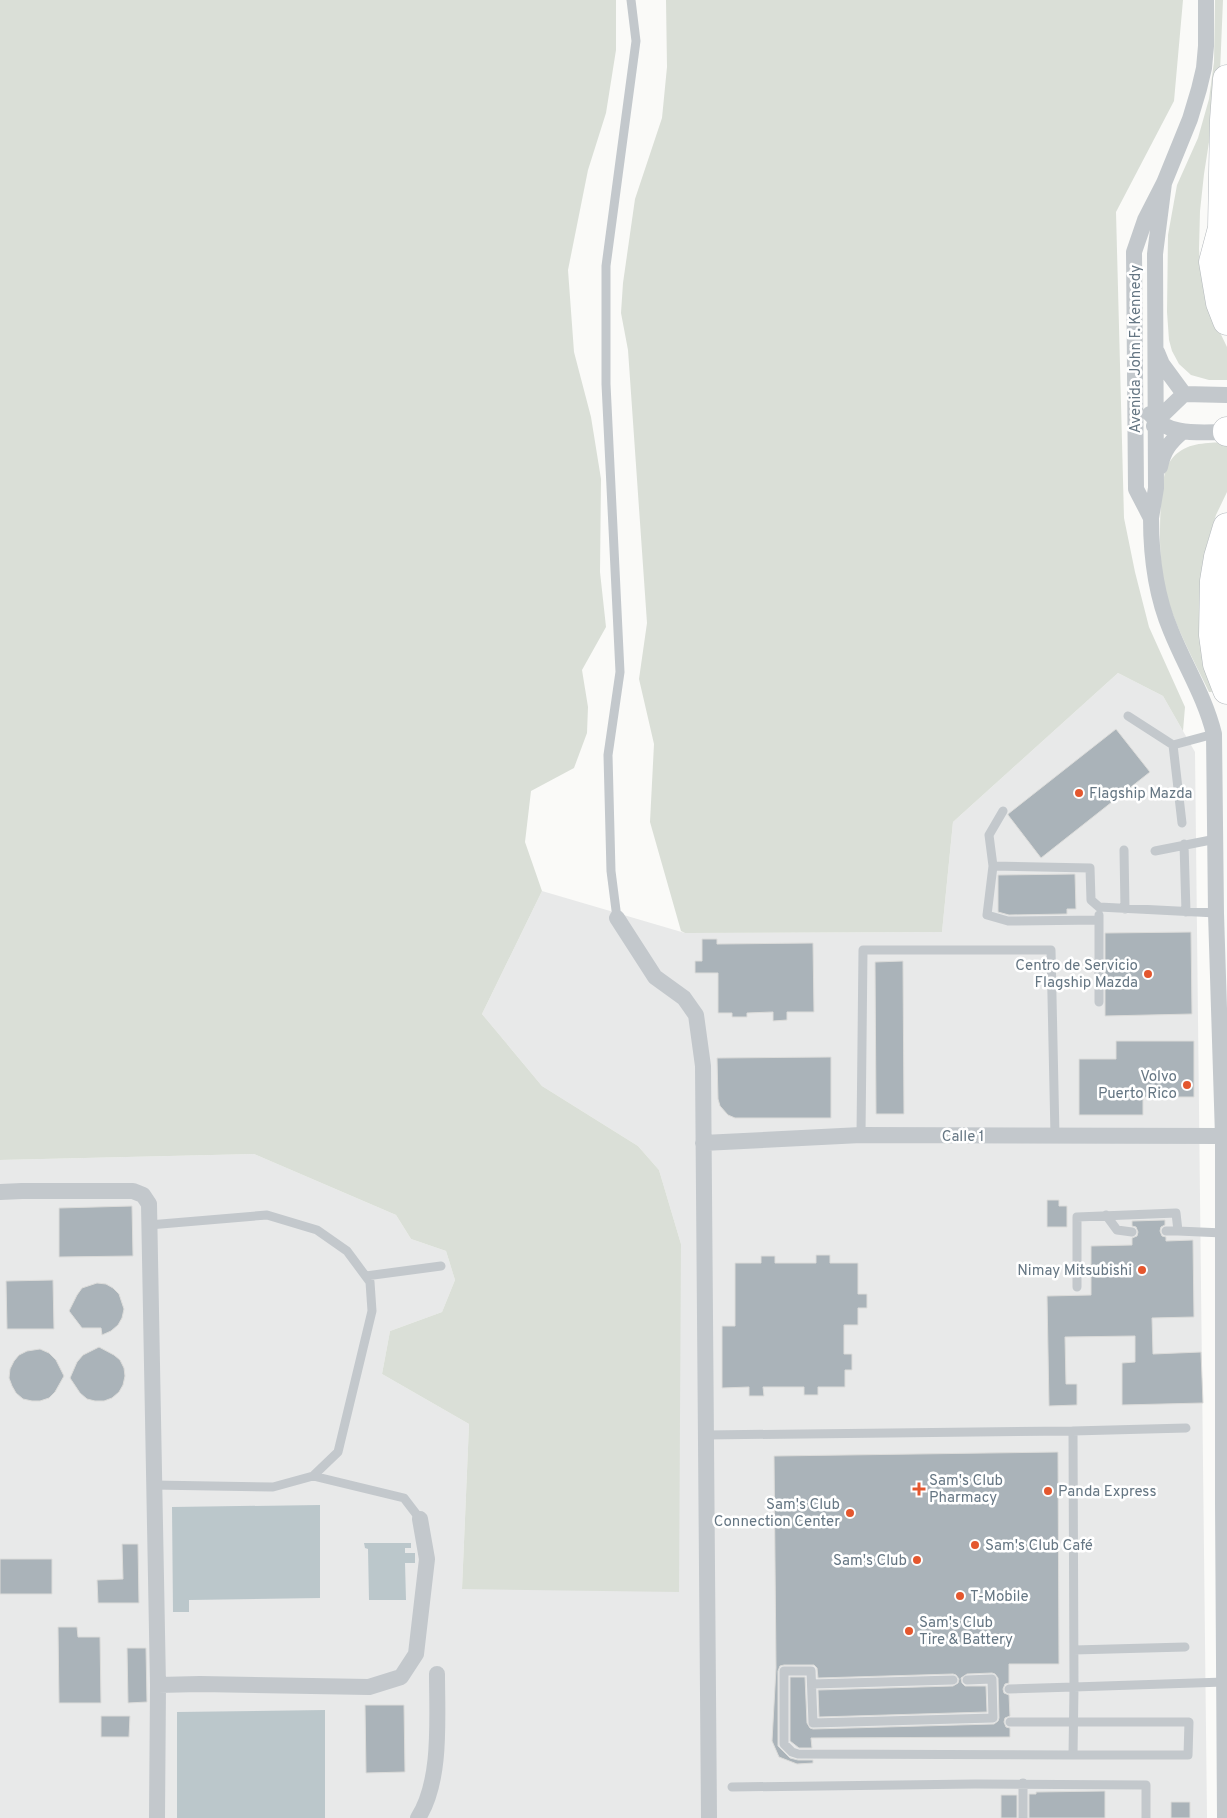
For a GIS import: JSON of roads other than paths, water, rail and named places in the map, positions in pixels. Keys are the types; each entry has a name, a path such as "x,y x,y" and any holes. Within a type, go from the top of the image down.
{"highway":[{"path":"1227,79 1224,120 1225,234 1213,262 1220,303 1227,321"},
{"path":"1227,527 1218,557 1214,581 1213,634 1217,664 1227,690"}],"street":[{"name":"Avenida John F. Kennedy","path":"1151,518 1136,489 1134,252 1145,220 1164,183 1190,119 1204,68 1206,0"},
{"name":"Avenida John F. Kennedy","path":"1164,183 1154,254 1156,488 1151,518 1154,558 1159,599 1171,632 1207,710 1214,734 1216,913 1223,1136 1225,1818"},
{"path":"1155,347 1162,364 1184,394"},
{"path":"1135,383 1146,410 1156,422 1182,432 1227,432"},
{"path":"1136,476 1145,445 1156,422 1184,394 1227,395"},
{"path":"1156,488 1162,456 1169,443 1182,432"},
{"path":"617,918 655,977 684,998 696,1015 703,1066 709,1818"},
{"name":"Calle 1","path":"703,1143 861,1135 1223,1136"},
{"path":"0,1192 133,1191 143,1196 149,1204 158,1685 157,1818"},
{"path":"158,1685 369,1687 402,1677 416,1654 421,1616 427,1559 420,1519"},
{"path":"418,1818 426,1806 437,1754 437,1674"}],"lane":[{"path":"617,918 611,871 608,755 620,672 606,384 606,266 636,41 631,0"},
{"path":"1128,716 1173,745 1214,734"},
{"path":"1173,745 1182,823"},
{"path":"1003,811 989,834 993,866 987,915 1008,921 1099,920"},
{"path":"1155,851 1216,839"},
{"path":"1184,844 1186,912"},
{"path":"1124,850 1125,909"},
{"path":"993,866 1090,868 1091,900 1099,907 1216,913"},
{"path":"1098,1002 1099,907"},
{"path":"861,1135 863,950 1051,950 1055,1136"},
{"path":"1077,1287 1077,1216 1176,1213 1178,1231"},
{"path":"149,1225 267,1215 317,1230 347,1251 366,1276 370,1282 372,1311 338,1452 313,1476 273,1487 154,1485"},
{"path":"1106,1216 1117,1230 1132,1232"},
{"path":"1166,1231 1223,1233"},
{"path":"366,1276 441,1266"},
{"path":"706,1434 1073,1431 1186,1428"},
{"path":"1073,1431 1073,1755"},
{"path":"313,1476 404,1498 420,1519"},
{"path":"1074,1650 1185,1647"},
{"path":"967,1680 992,1679 993,1718 813,1723 811,1671 784,1671 784,1744 792,1752 798,1754 1188,1755 1189,1722 1010,1722"},
{"path":"812,1684 952,1680"},
{"path":"1009,1689 1224,1682"},
{"path":"1023,1783 1023,1818"},
{"path":"732,1787 1023,1783 1146,1785 1146,1818"}],"place":[{"name":"Flagship Mazda","path":"1079,793"},
{"name":"Centro de Servicio Flagship Mazda","path":"1148,974"},
{"name":"Volvo Puerto Rico","path":"1187,1085"},
{"name":"Nimay Mitsubishi","path":"1142,1270"},
{"name":"Sam's Club Pharmacy","path":"919,1489"},
{"name":"Panda Express","path":"1048,1491"},
{"name":"Sam's Club Connection Center","path":"850,1513"},
{"name":"Sam's Club Café","path":"975,1545"},
{"name":"Sam's Club","path":"917,1560"},
{"name":"T-Mobile","path":"960,1596"},
{"name":"Sam's Club Tire & Battery","path":"909,1631"}]}
